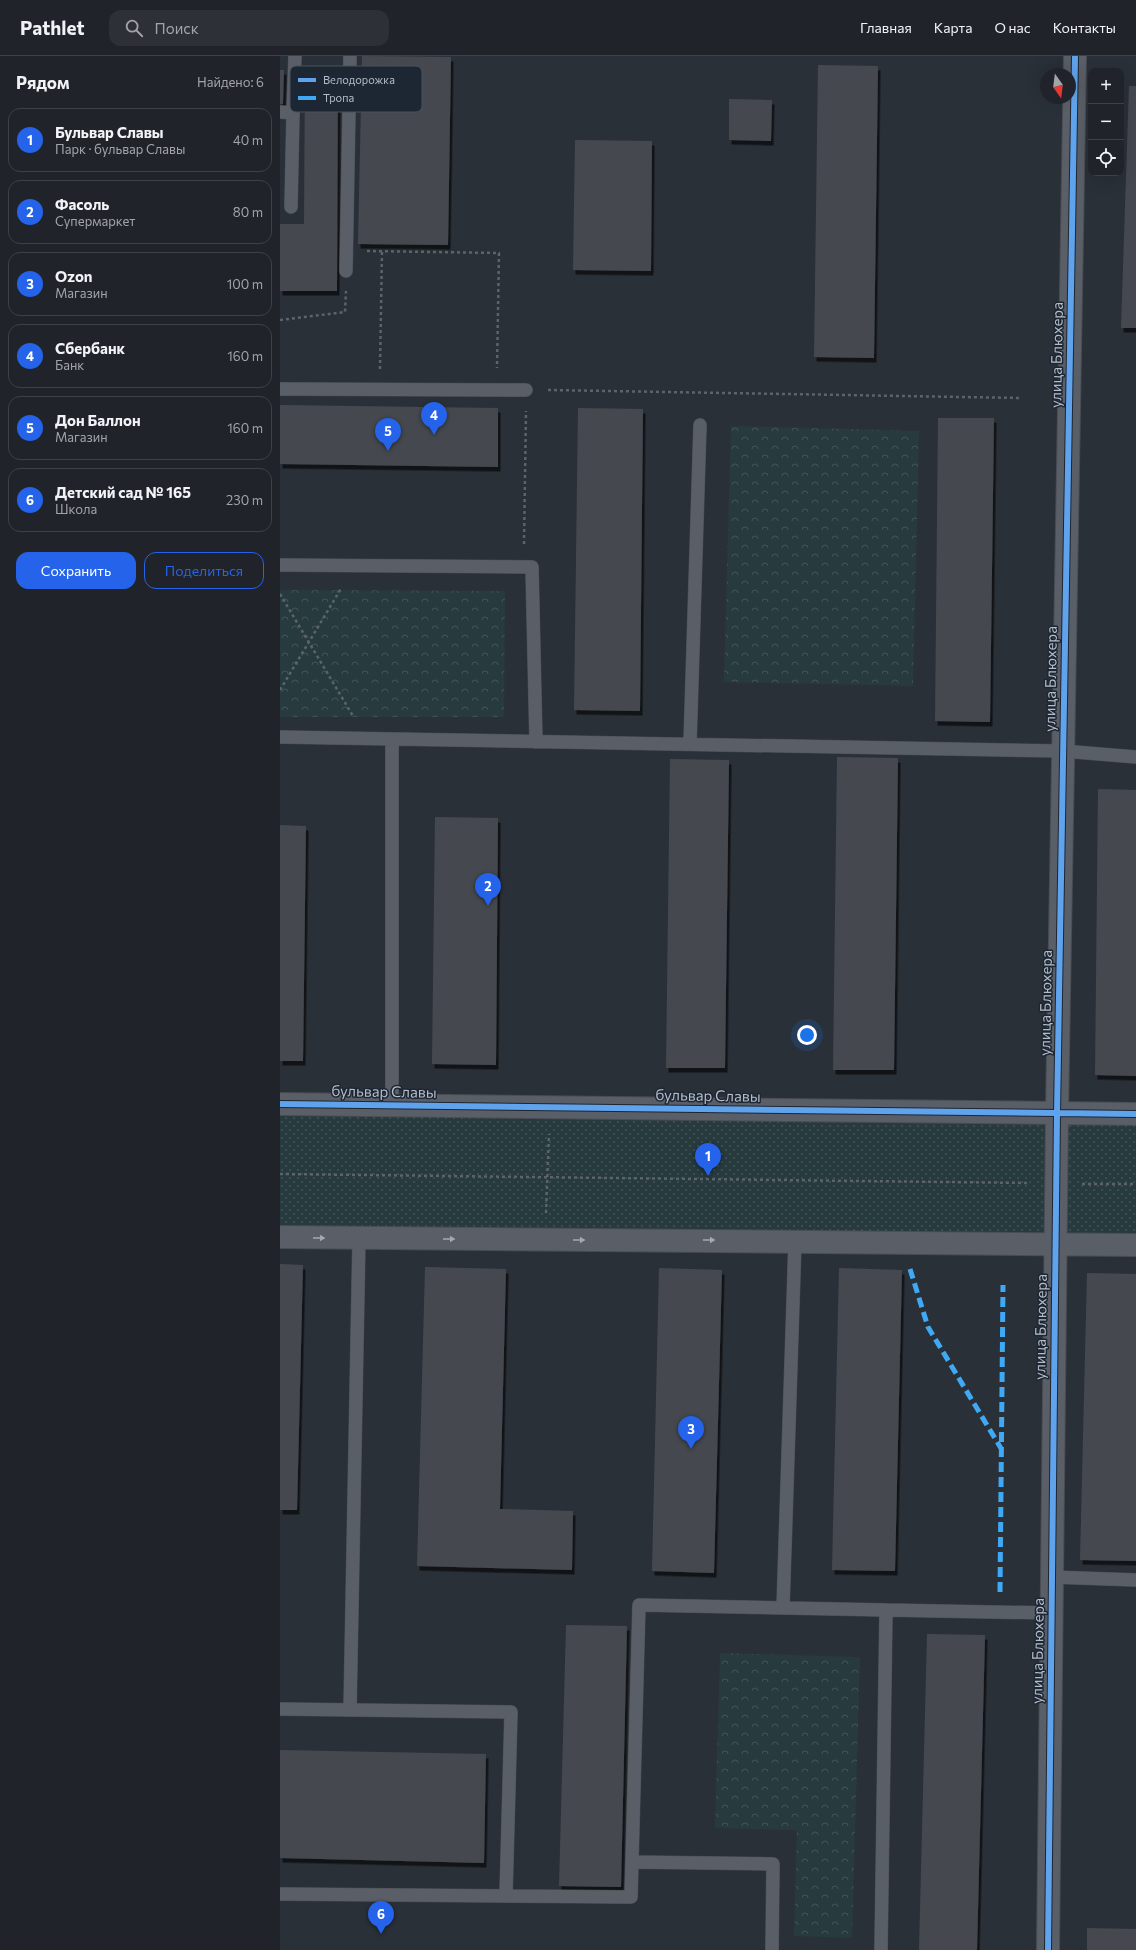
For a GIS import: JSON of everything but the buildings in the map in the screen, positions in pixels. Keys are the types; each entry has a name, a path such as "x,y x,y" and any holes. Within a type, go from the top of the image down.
{"street":[{"name":"улица Блюхера","path":"1048,1950 1055,1243 1075,56"},
{"name":"бульвар Славы","path":"280,1104 1136,1114"},
{"path":"280,1237 1055,1243 1136,1245"}],"lane":[{"path":"295,56 295,66"},
{"path":"350,56 350,66"},
{"path":"280,112 293,112 291,207"},
{"path":"346,271 349,112"},
{"path":"280,389 526,390"},
{"path":"690,744 700,425"},
{"path":"280,565 532,567 536,742"},
{"path":"280,737 1063,751 1136,757"},
{"path":"392,740 392,1105"},
{"path":"350,1710 359,1238"},
{"path":"784,1608 795,1241"},
{"path":"1052,1577 1136,1580"},
{"path":"280,1894 632,1897 639,1604 1051,1613"},
{"path":"881,1950 886,1610"},
{"path":"280,1709 511,1712 506,1896"},
{"path":"632,1862 773,1864 772,1950"}],"path":[{"path":"347,250 499,253 497,390"},
{"path":"380,389 382,251"},
{"path":"280,320 345,312 346,271"},
{"path":"280,690 355,566"},
{"path":"280,594 366,739"},
{"path":"546,1239 550,1107"},
{"path":"280,1174 1136,1184"}],"green space":[{"path":"731,426 919,431 913,686 724,682"},
{"path":"280,590 505,591 504,717 280,717"},
{"path":"280,1112 1136,1123 1136,1239 280,1228"},
{"path":"720,1653 860,1657 852,1938 794,1936 797,1830 715,1828"}],"marked path":[{"path":"910,1269 928,1327 1002,1450"},
{"path":"1000,1592 1003,1285"}],"cycle path":[{"path":"1048,1950 1057,1113 1075,56"},
{"path":"280,1104 1136,1114"}],"place":[{"name":"Сбербанк","path":"434,435"},
{"name":"Дон Баллон","path":"388,451"},
{"name":"Фасоль","path":"488,906"},
{"name":"Бульвар Славы","path":"708,1176"},
{"name":"Ozon","path":"691,1449"},
{"name":"Детский сад № 165","path":"381,1934"}]}
